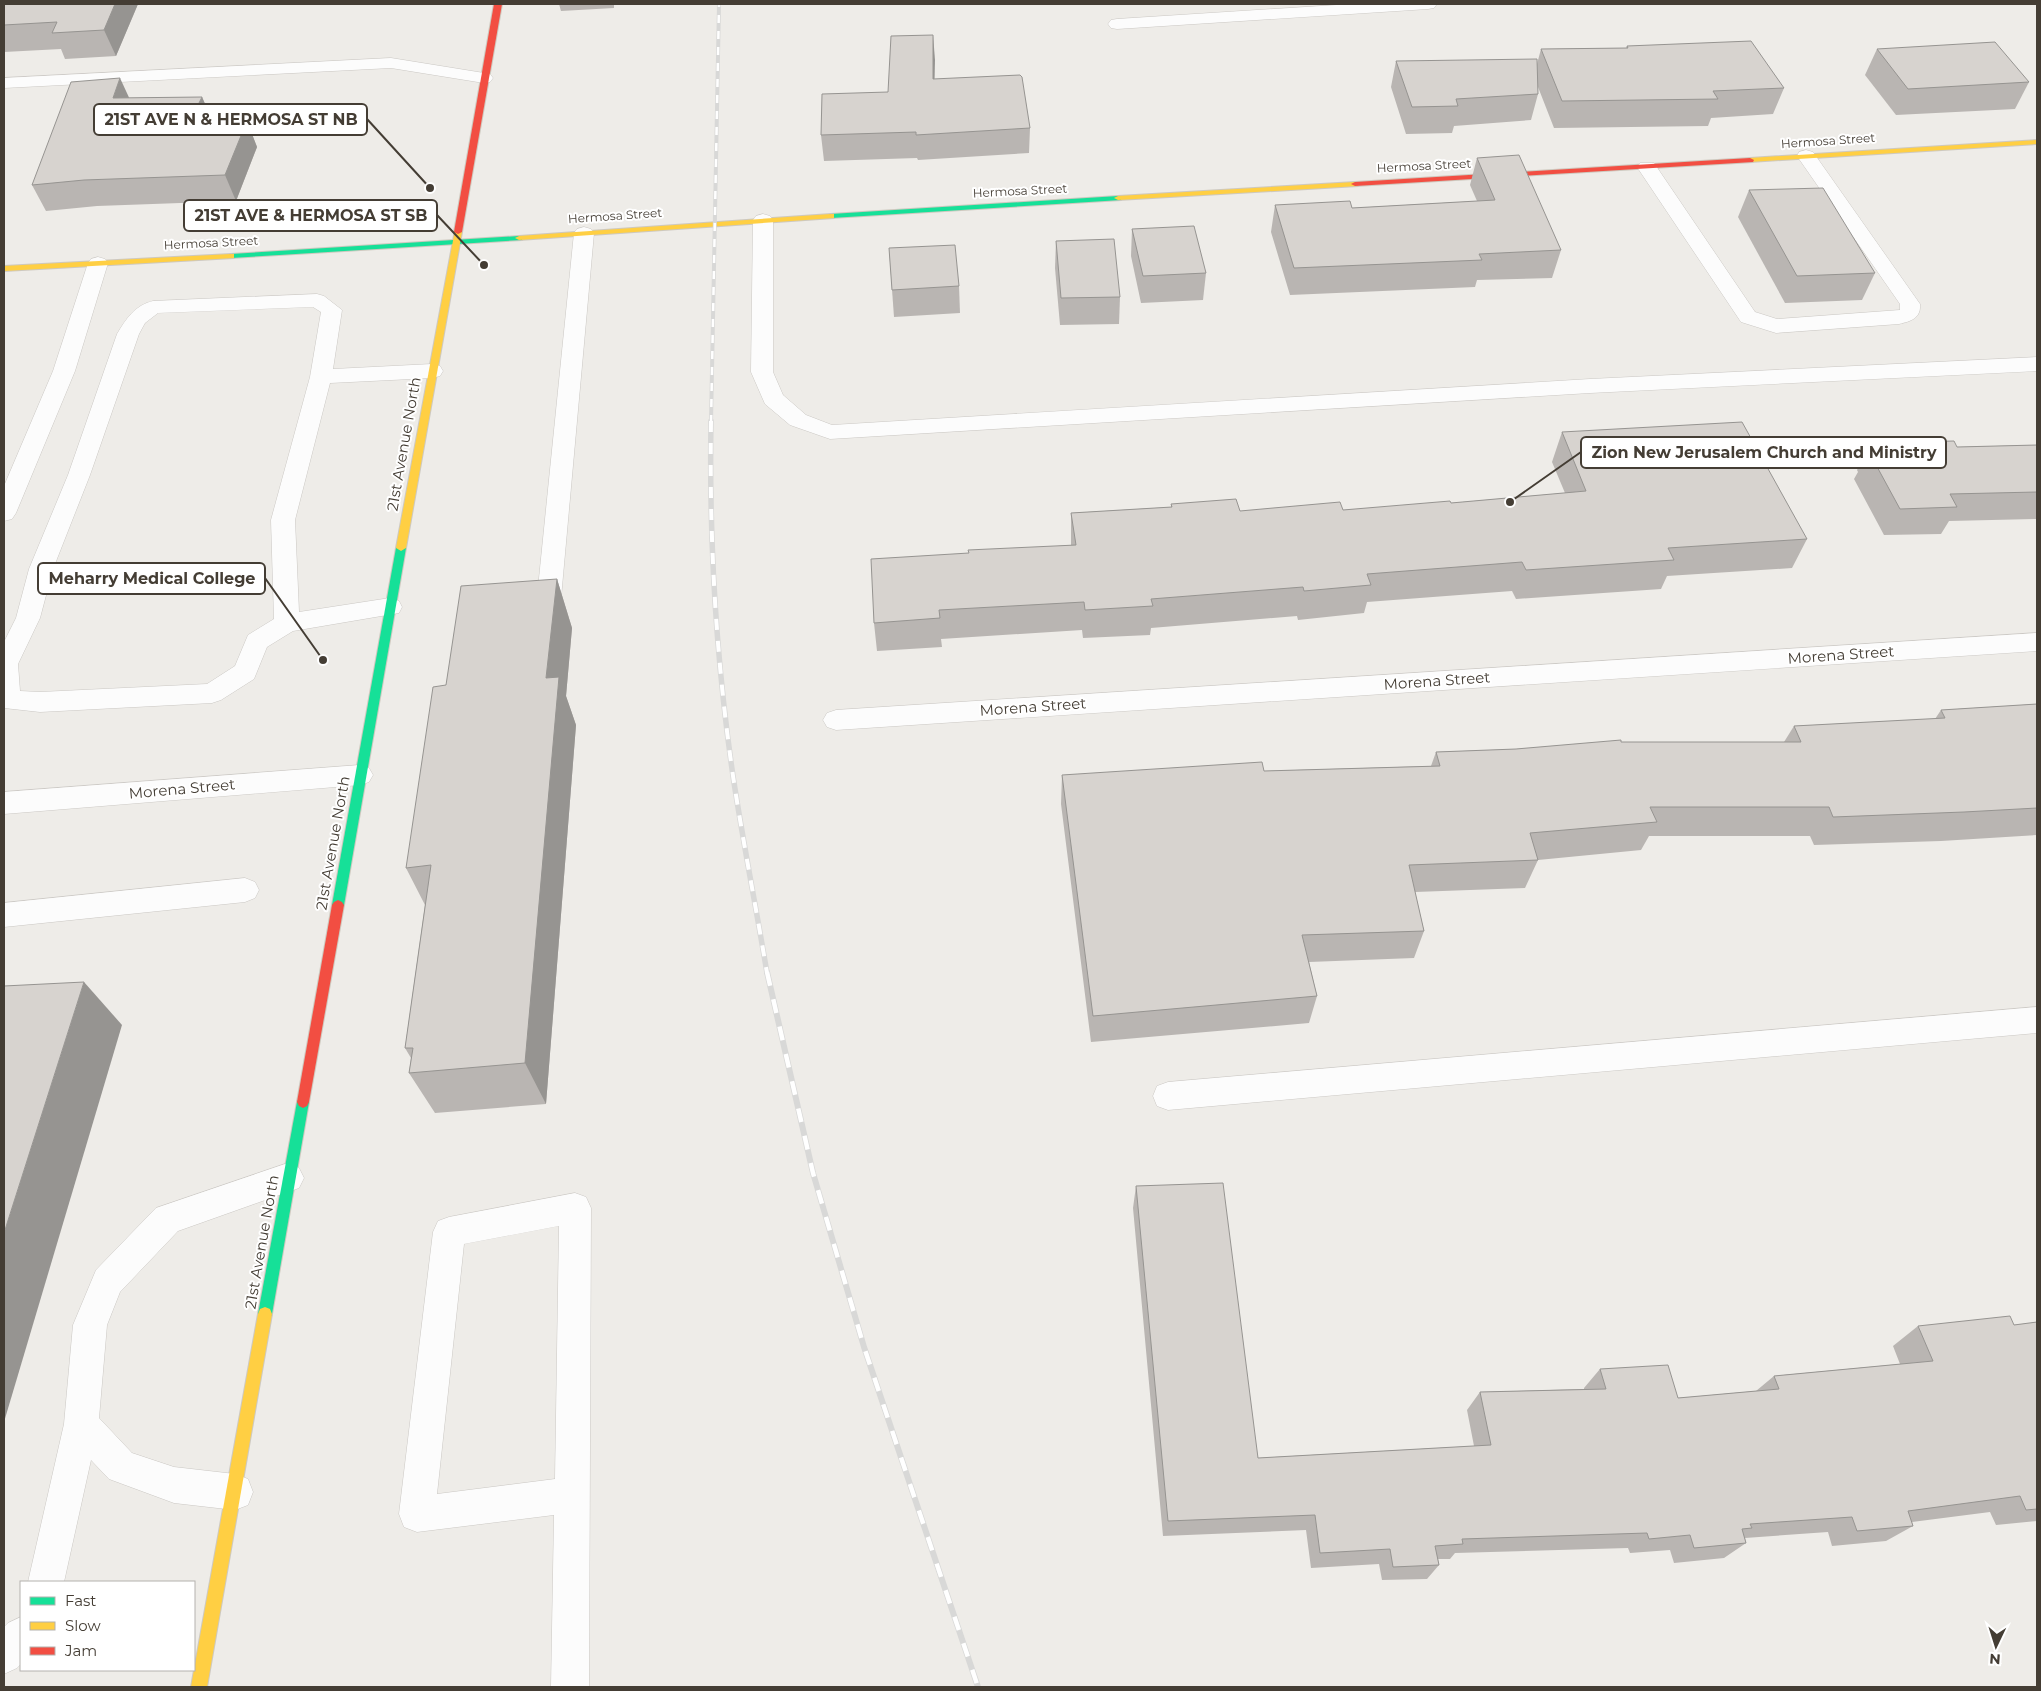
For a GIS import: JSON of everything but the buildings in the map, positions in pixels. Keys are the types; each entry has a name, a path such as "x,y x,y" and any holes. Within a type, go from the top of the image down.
{"street":[{"name":"21st Avenue North","path":"199,1687 498,4"},
{"path":"1117,24 1428,4"},
{"path":"4,83 390,63 484,78"},
{"name":"Hermosa Street","path":"4,269 455,243 763,220 2037,142"},
{"path":"1647,167 1748,317 1776,326 1899,318 1910,313 1910,304 1806,156"},
{"path":"763,220 762,372 773,400 798,420 830,432 1590,386 2037,364"},
{"path":"549,598 584,233"},
{"path":"4,511 64,371 98,263"},
{"path":"287,623 283,520 321,377 332,310 317,300 153,307 137,319 128,334 79,474 41,569 28,618 5,664 8,700 40,702 212,693 245,672 257,641 287,623 390,607"},
{"path":"321,377 432,371"},
{"name":"Morena Street","path":"836,720 2037,642"},
{"name":"Morena Street","path":"4,803 360,775"},
{"path":"4,915 245,890"},
{"path":"1168,1096 2037,1020"},
{"path":"46,1581 81,1424 90,1325 108,1281 167,1220 288,1178"},
{"path":"570,1687 575,1208 449,1232 418,1514 571,1495"},
{"path":"81,1424 121,1467 174,1485 235,1492"},
{"path":"4,1655 20,1637"}],"railway":[{"path":"711,423 719,4"},
{"path":"711,423 711,510 722,688 737,801 767,973"},
{"path":"767,972 813,1173 864,1347 978,1687"}],"traffic: fast":[{"path":"831,216 1118,198"},
{"path":"231,256 519,238"},
{"path":"338,905 401,548"},
{"path":"265,1314 303,1102"}],"traffic: slow":[{"path":"1750,160 2037,142"},
{"path":"1118,198 1355,184"},
{"path":"519,238 831,216"},
{"path":"401,548 458,232"},
{"path":"4,269 231,256"},
{"path":"199,1687 265,1314"}],"traffic: jam":[{"path":"458,232 498,4"},
{"path":"1355,184 1750,160"},
{"path":"303,1102 338,905"}],"place":[{"name":"21ST AVE N & HERMOSA ST NB","path":"430,188"},
{"name":"21ST AVE & HERMOSA ST SB","path":"484,265"},
{"name":"Zion New Jerusalem Church and Ministry","path":"1510,502"},
{"name":"Meharry Medical College","path":"323,660"}]}
